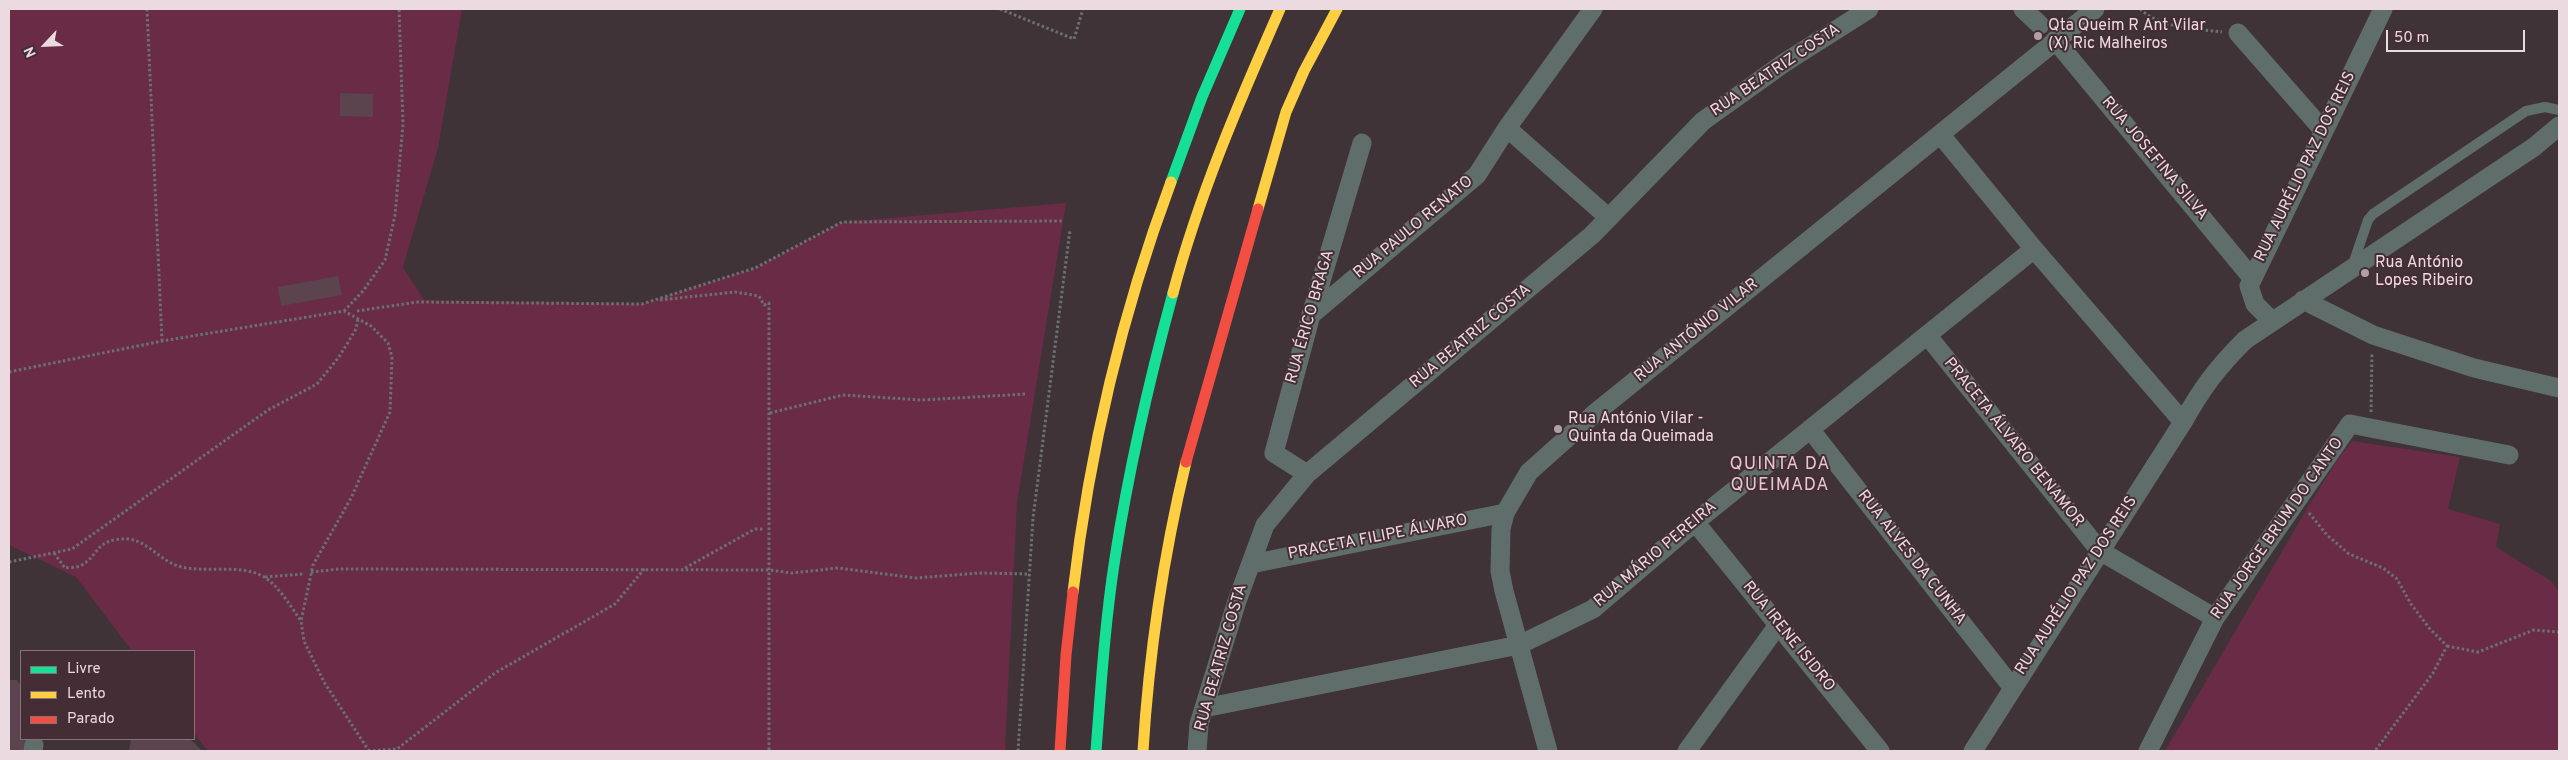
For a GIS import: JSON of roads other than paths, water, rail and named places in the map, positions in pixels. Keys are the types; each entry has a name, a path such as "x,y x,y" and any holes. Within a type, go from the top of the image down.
{"main road":[{"path":"1060,751 1071,602 1082,525 1096,449 1129,309 1178,159 1213,70 1240,9"},
{"path":"1096,751 1104,632 1126,482 1142,408 1161,332 1199,207 1221,146 1280,9"},
{"path":"1143,751 1148,676 1159,592 1187,457 1283,121 1304,71 1337,9"},
{"path":"1146,455 1199,207"}],"street":[{"name":"RUA PAULO RENATO","path":"1311,315 1477,175 1507,128 1593,9"},
{"name":"RUA BEATRIZ COSTA","path":"1198,751 1199,724 1265,525 1307,474 1592,235 1704,121 1784,63 1869,9"},
{"path":"2023,9 2040,25"},
{"name":"RUA ANTÓNIO VILAR","path":"1548,751 1500,571 1501,528 1505,512 1529,472 1543,458 2055,40 2096,9"},
{"name":"RUA AURÉLIO PAZ DOS REIS","path":"2272,321 2251,296 2249,286 2383,9"},
{"path":"2238,33 2323,130"},
{"name":"RUA JOSEFINA SILVA","path":"2055,40 2252,278"},
{"path":"1940,134 2034,249 2183,422 2202,387 2220,365 2245,340 2534,148 2559,126"},
{"path":"1507,128 1609,218"},
{"name":"RUA ÉRICO BRAGA","path":"1307,474 1274,453 1311,315 1362,143"},
{"name":"RUA MÁRIO PEREIRA","path":"1204,708 1519,645 1593,609 1695,522 2034,249"},
{"path":"2303,300 2373,335 2474,368 2559,388"},
{"name":"PRACETA ÁLVARO BENAMOR","path":"1927,335 2100,551"},
{"name":"RUA AURÉLIO PAZ DOS REIS","path":"1973,751 2012,687 2183,422"},
{"name":"RUA JORGE BRUM DO CANTO","path":"2148,751 2215,618 2350,424 2509,455"},
{"name":"RUA ALVES DA CUNHA","path":"1810,429 2012,687"},
{"name":"PRACETA FILIPE ÁLVARO","path":"1251,564 1505,512"},
{"name":"RUA IRENE ISIDRO","path":"1695,522 1874,749"},
{"path":"2100,551 2215,618"},
{"path":"1687,751 1778,625"}],"lane":[{"path":"2351,268 2368,220 2373,214 2526,111 2545,107 2559,110"}],"place":[{"name":"Qta Queim R Ant Vilar (X) Ric Malheiros","path":"2038,36"},
{"name":"Rua António Lopes Ribeiro","path":"2365,273"},
{"name":"Rua António Vilar - Quinta da Queimada","path":"1558,429"}],"district":[{"name":"QUINTA DA QUEIMADA","path":"1780,475"}]}
